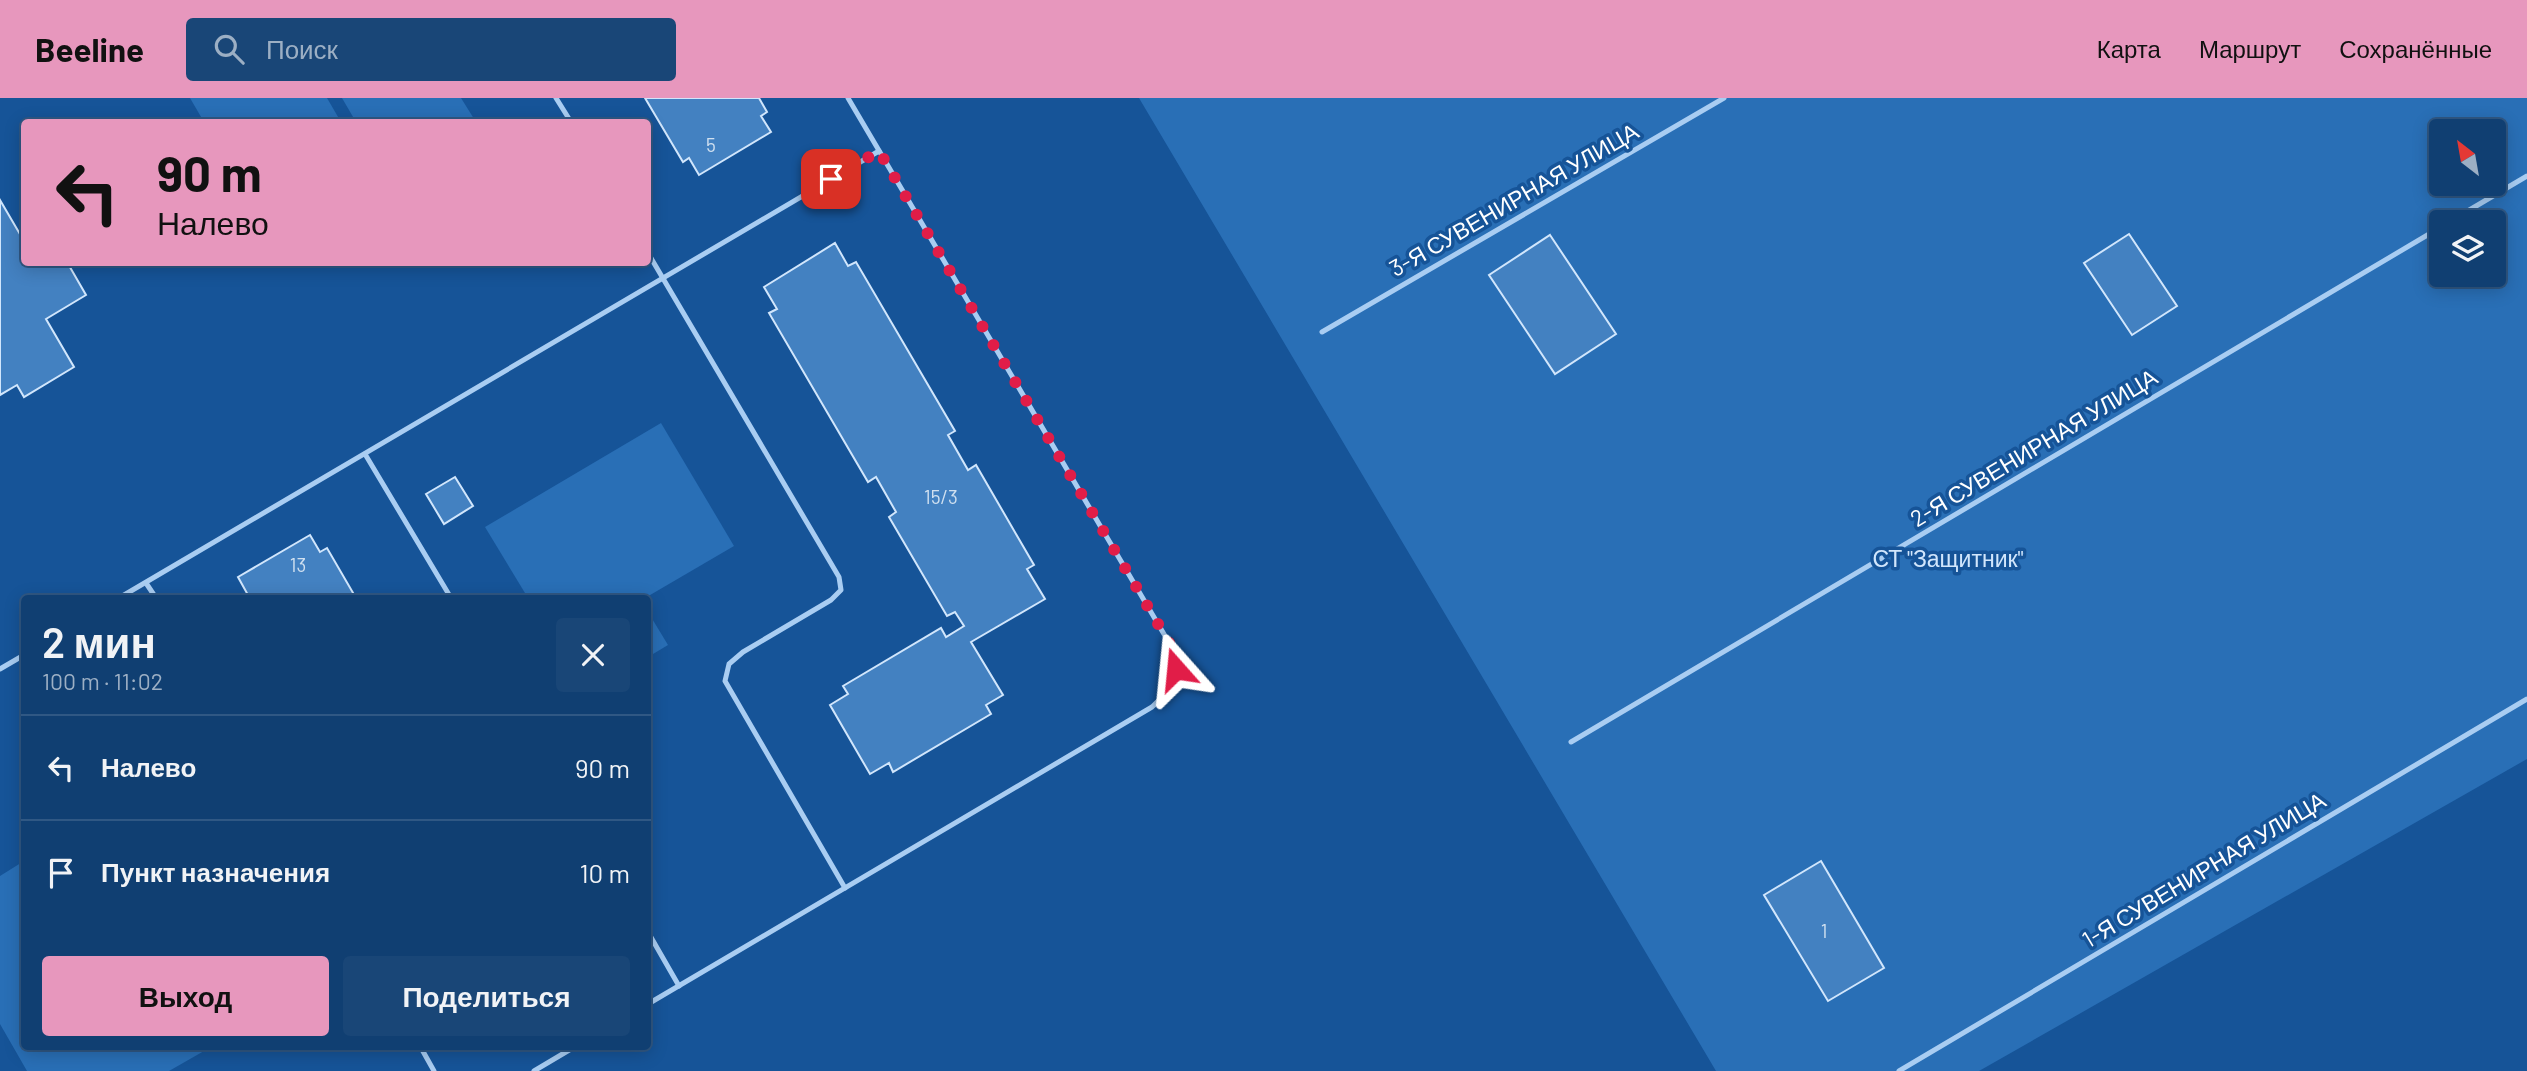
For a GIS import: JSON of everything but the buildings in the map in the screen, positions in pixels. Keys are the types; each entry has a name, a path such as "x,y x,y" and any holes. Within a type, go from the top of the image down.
{"lane":[{"path":"556,98 569,119"},
{"path":"651,1002 1152,707 1170,690 1176,669 1171,646 848,98"},
{"name":"3-Я СУВЕНИРНАЯ УЛИЦА","path":"1322,332 1724,98"},
{"path":"125,595 879,151"},
{"path":"2469,210 2527,176"},
{"name":"2-Я СУВЕНИРНАЯ УЛИЦА","path":"1571,742 2429,234"},
{"path":"651,258 839,577 841,590 831,600 743,652 729,664 725,681 845,888"},
{"path":"365,454 449,595"},
{"path":"146,583 154,595"},
{"path":"0,669 21,657"},
{"name":"1-Я СУВЕНИРНАЯ УЛИЦА","path":"1899,1071 2527,699"},
{"path":"651,937 679,985"},
{"path":"422,1050 434,1071"},
{"path":"534,1071 569,1050"}],"green space":[{"path":"190,98 327,98 339,119 202,119"},
{"path":"342,98 461,98 474,119 354,119"},
{"name":"СТ \"Защитник\"","path":"1139,98 2527,98 2527,759 1979,1071 1716,1071"},
{"path":"661,423 734,546 650,595 526,595 485,527"},
{"path":"651,617 668,645 651,655"},
{"path":"21,863 21,1050 206,1050 169,1071 27,1071 0,1024 0,876"}],"route":[{"path":"831,179 879,151 1171,646 1176,669"}]}
